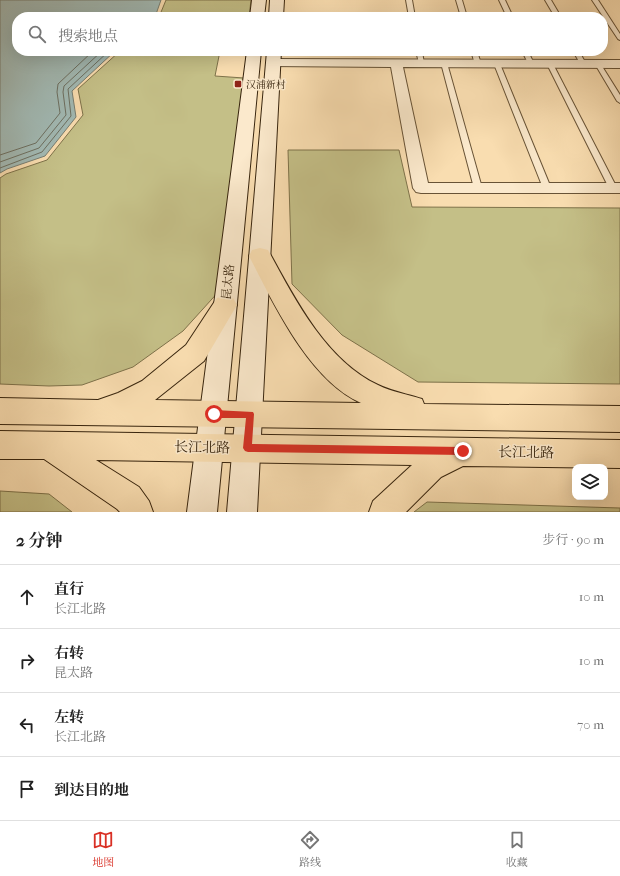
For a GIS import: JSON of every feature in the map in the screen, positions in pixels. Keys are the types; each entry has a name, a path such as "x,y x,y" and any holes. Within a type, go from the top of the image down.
{"main road":[{"path":"258,12 259,0"},
{"path":"276,12 277,0"},
{"name":"昆太路","path":"202,512 253,56"},
{"path":"242,512 248,448 273,57"},
{"path":"260,256 294,320 326,361 359,389 391,403 461,417"},
{"path":"83,412 123,405 151,389 195,353 225,305"},
{"path":"0,411 620,419"},
{"name":"长江北路","path":"0,445 620,454"},
{"path":"46,445 128,498 138,512"},
{"path":"384,512 431,467 463,451"}],"street":[{"path":"273,57 444,64 620,64"},
{"path":"396,63 421,188 617,188"}],"lane":[{"path":"409,0 411,12"},
{"path":"459,0 463,12"},
{"path":"502,0 508,12"},
{"path":"548,0 555,12"},
{"path":"595,0 603,12"},
{"path":"608,20 620,38"},
{"path":"420,56 422,63"},
{"path":"476,56 478,64"},
{"path":"527,56 531,64"},
{"path":"579,56 583,64"},
{"path":"444,64 478,188"},
{"path":"497,64 547,188"},
{"path":"550,64 617,188"},
{"path":"598,64 620,101"}],"shaded area":[{"path":"166,0 251,0 250,12 161,12"},
{"path":"114,56 219,56 215,76 244,78 221,289 183,331 133,367 82,385 49,386 0,384 0,178 6,174 47,160 83,115 78,89"},
{"path":"288,150 399,150 412,207 620,208 620,384 418,382 342,335 292,284"},
{"path":"0,491 49,494 72,512 0,512"},
{"path":"427,502 620,508 620,512 414,512"}],"water":[{"path":"0,0 161,0 157,12 12,12 12,56 110,56 72,91 76,117 45,156 7,169 0,173"}],"place":[{"name":"汉浦新村","path":"238,84"}],"route":[{"path":"214,414 250,414 248,448 463,451"}]}
